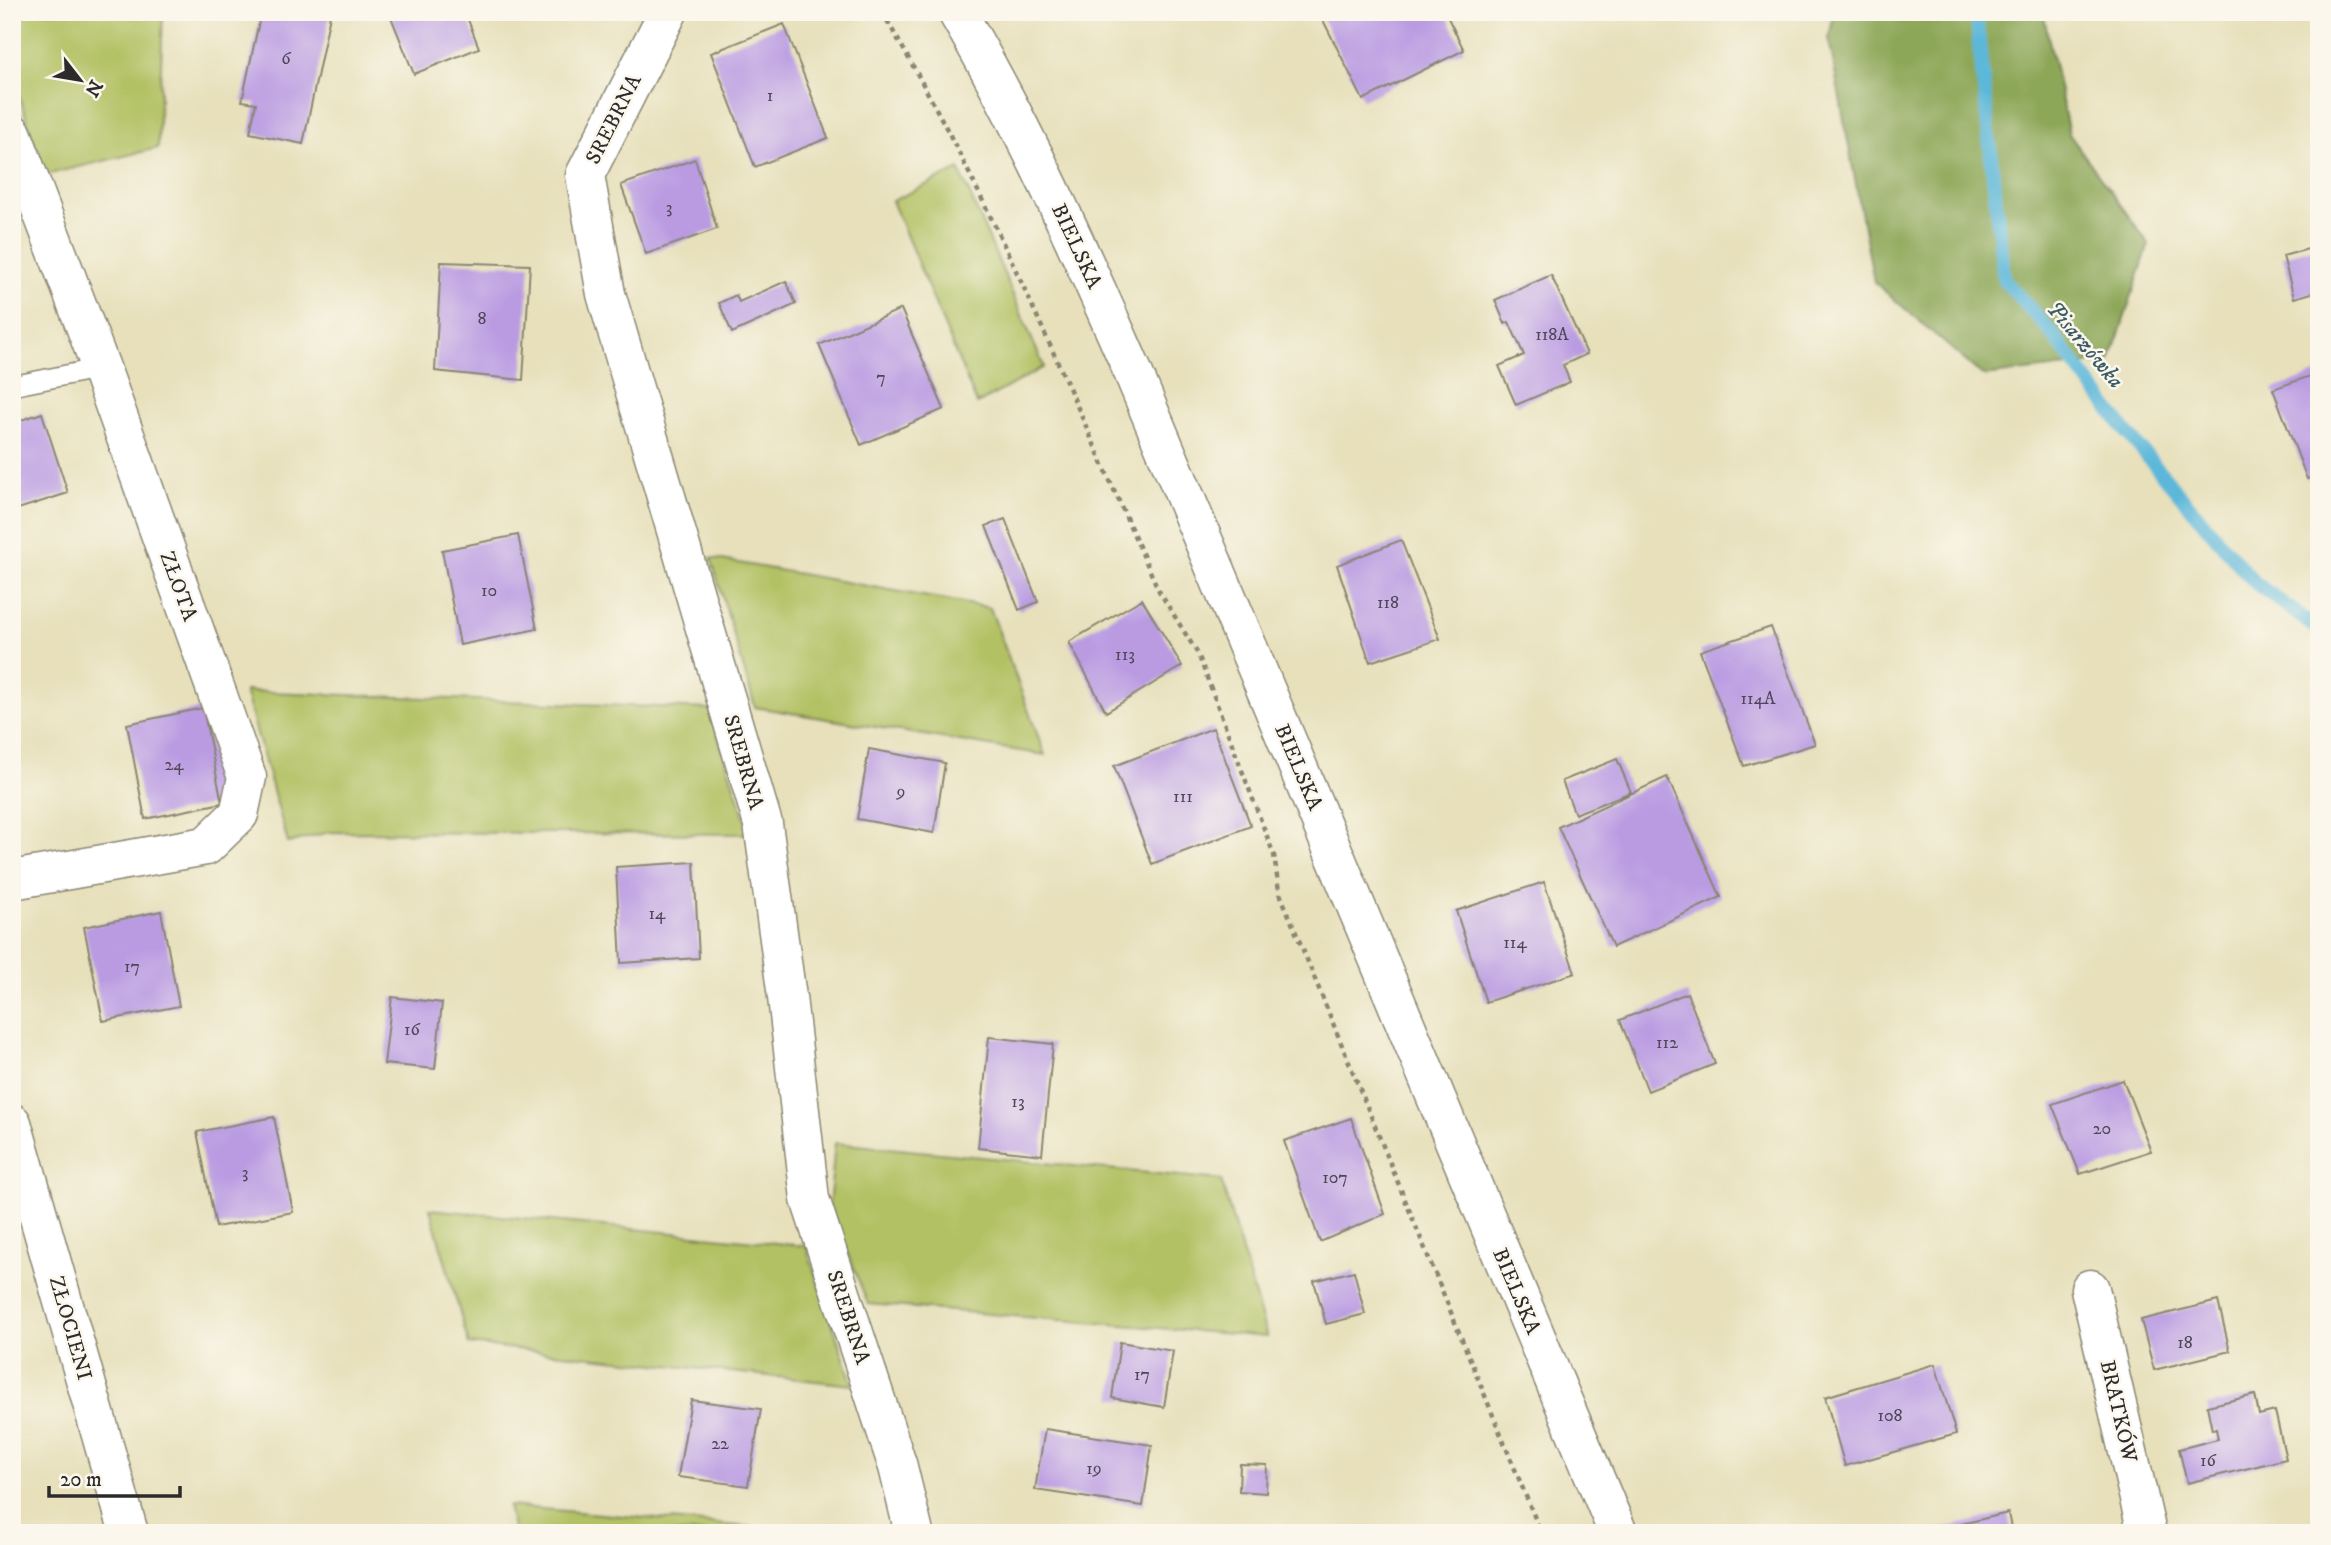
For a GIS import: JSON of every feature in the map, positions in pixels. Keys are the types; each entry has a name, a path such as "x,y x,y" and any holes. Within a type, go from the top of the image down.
{"street":[{"name":"SREBRNA","path":"668,12 585,176 606,294 763,824 787,997 810,1199 898,1467 914,1533"},
{"name":"BIELSKA","path":"957,12 1020,126 1118,337 1618,1533"},
{"name":"ZŁOTA","path":"12,133 102,368 247,777 239,814 206,846 12,880"},
{"name":"ZŁOCIENI","path":"12,1123 129,1533"},
{"name":"BRATKÓW","path":"2090,1289 2147,1533"}],"lane":[{"path":"12,386 102,368"}],"path":[{"path":"883,12 966,164 1159,591 1198,653 1274,855 1279,891 1541,1533"}],"green space":[{"path":"12,12 163,12 158,148 45,175 12,74"},
{"path":"1834,12 2043,12 2069,134 2149,244 2110,361 1983,376 1874,282 1829,39"},
{"path":"959,169 1044,367 977,404 892,201"},
{"path":"711,558 990,608 1045,755 755,707"},
{"path":"245,691 709,709 750,834 329,832 288,843"},
{"path":"835,1143 1221,1180 1267,1337 868,1304 829,1207"},
{"path":"430,1209 806,1246 853,1385 469,1344"},
{"path":"508,1506 819,1533 514,1533"}],"building":[{"path":"261,12 315,12 330,15 303,144 250,133 256,103 242,101"},
{"path":"389,12 465,12 479,48 414,74"},
{"path":"1319,12 1445,12 1464,50 1363,100"},
{"path":"784,24 828,138 755,167 711,53"},
{"path":"695,159 717,229 646,254 621,185"},
{"path":"2319,246 2319,291 2294,298 2283,256"},
{"path":"441,262 530,265 523,380 435,371"},
{"path":"1551,275 1587,354 1563,365 1570,382 1516,405 1499,366 1524,355 1509,322 1505,324 1495,300"},
{"path":"786,281 796,304 732,333 719,303 736,295 739,302"},
{"path":"901,309 944,409 861,445 819,345"},
{"path":"2319,373 2319,475 2307,479 2273,389"},
{"path":"42,413 68,493 12,511 12,423"},
{"path":"1005,519 1038,602 1019,610 986,526"},
{"path":"518,535 537,629 460,645 442,550"},
{"path":"1401,540 1440,639 1370,662 1337,565"},
{"path":"1142,599 1182,666 1106,712 1069,642"},
{"path":"1771,627 1815,744 1744,766 1700,651"},
{"path":"203,708 222,803 145,819 127,724"},
{"path":"1213,728 1251,826 1152,864 1114,766"},
{"path":"869,749 945,763 934,833 857,819"},
{"path":"1617,759 1631,792 1575,814 1562,781"},
{"path":"1667,777 1721,897 1613,947 1558,827"},
{"path":"694,862 699,958 621,963 616,867"},
{"path":"1544,882 1575,973 1486,1002 1456,911"},
{"path":"161,911 179,1006 103,1021 84,927"},
{"path":"1687,993 1715,1064 1648,1091 1620,1020"},
{"path":"392,997 442,1003 435,1069 384,1064"},
{"path":"989,1037 1053,1044 1042,1155 978,1148"},
{"path":"2123,1080 2151,1151 2080,1174 2052,1104"},
{"path":"274,1117 293,1212 216,1227 197,1132"},
{"path":"1351,1118 1385,1214 1320,1242 1284,1141"},
{"path":"1354,1271 1365,1314 1326,1324 1314,1281"},
{"path":"2218,1301 2230,1351 2154,1370 2141,1320"},
{"path":"1120,1342 1173,1351 1164,1407 1112,1398"},
{"path":"1935,1364 1956,1434 1845,1466 1825,1397"},
{"path":"2255,1395 2259,1415 2275,1411 2286,1459 2187,1483 2179,1449 2218,1439 2216,1429 2212,1430 2207,1406"},
{"path":"691,1400 761,1409 748,1486 678,1477"},
{"path":"1045,1429 1152,1445 1143,1506 1035,1490"},
{"path":"1240,1464 1267,1465 1266,1493 1239,1491"},
{"path":"2008,1513 2012,1533 1927,1533 1927,1532"}],"waterway":[{"name":"Pisarzówka","path":"1976,12 2004,280 2050,331 2128,434 2254,582 2319,630"}]}
